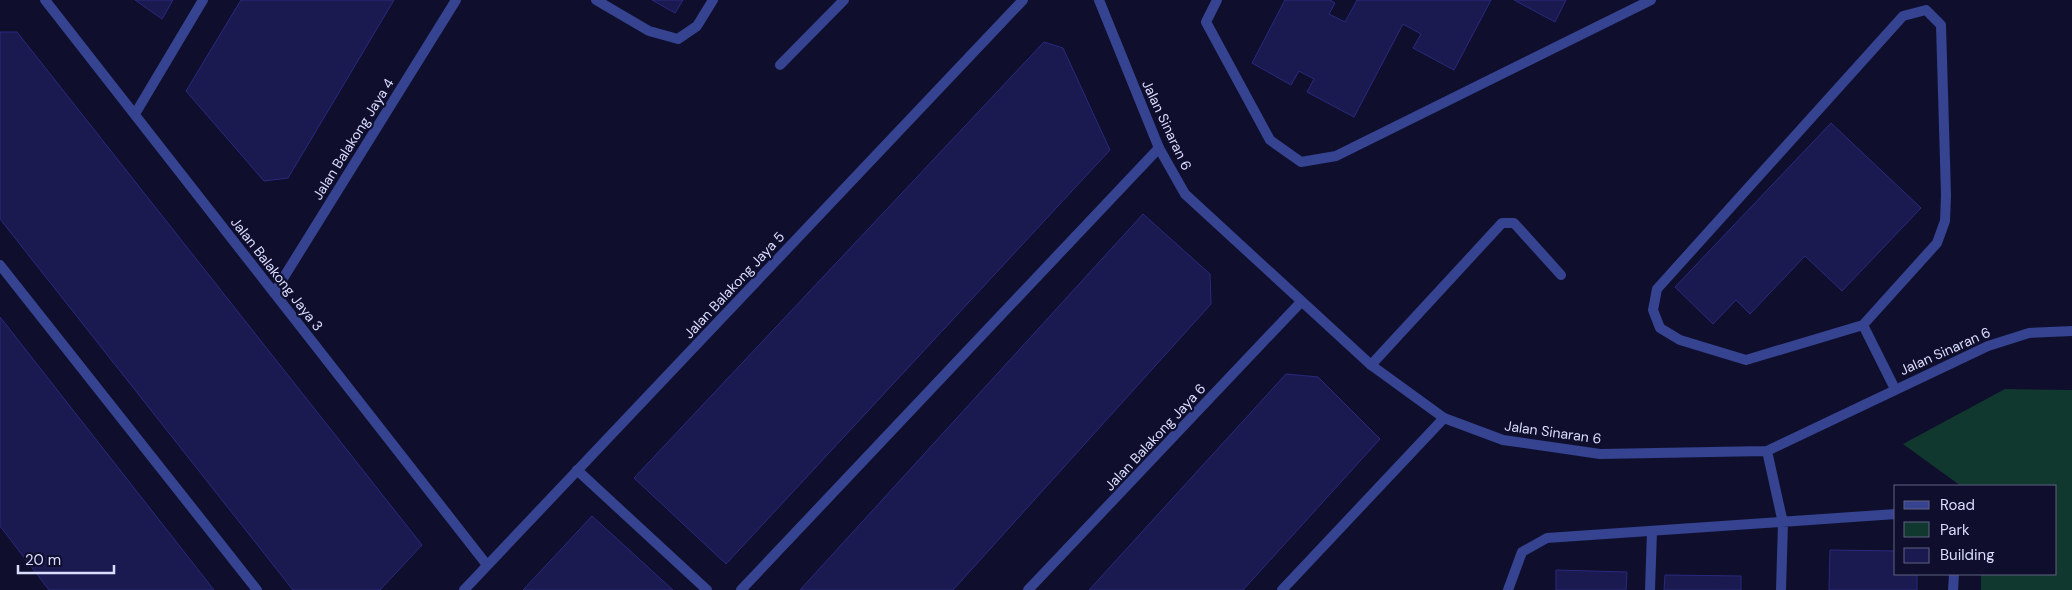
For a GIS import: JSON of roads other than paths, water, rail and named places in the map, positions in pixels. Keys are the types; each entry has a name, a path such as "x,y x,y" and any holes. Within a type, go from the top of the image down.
{"street":[{"name":"Jalan Balakong Jaya 3","path":"45,0 487,565"},
{"path":"135,114 203,0"},
{"name":"Jalan Balakong Jaya 4","path":"274,293 456,0"},
{"path":"596,0 650,31 678,39 697,26 713,0"},
{"path":"780,65 844,0"},
{"name":"Jalan Balakong Jaya 5","path":"464,590 1023,0"},
{"name":"Jalan Sinaran 6","path":"1099,0 1159,148 1184,194 1371,365 1444,418 1503,440 1600,454 1767,450 1988,346 2029,333 2072,331"},
{"path":"1217,0 1206,22 1270,140 1301,162 1336,156 1652,0"},
{"path":"1926,10 1942,25 1945,221 1937,243 1863,325 1746,360 1680,340 1660,328 1653,310 1657,289 1880,40 1903,16 1926,10"},
{"path":"741,590 1159,148"},
{"path":"1371,365 1502,223 1514,223 1561,275"},
{"path":"0,265 257,590"},
{"name":"Jalan Balakong Jaya 6","path":"1028,590 1301,302"},
{"path":"1863,325 1895,389"},
{"path":"1282,590 1444,418"},
{"path":"1767,450 1783,522 1781,590"},
{"path":"577,470 706,590"},
{"path":"1508,590 1522,552 1547,538 1894,514"},
{"path":"1650,590 1652,532"},
{"path":"1953,590 1954,575"}]}
